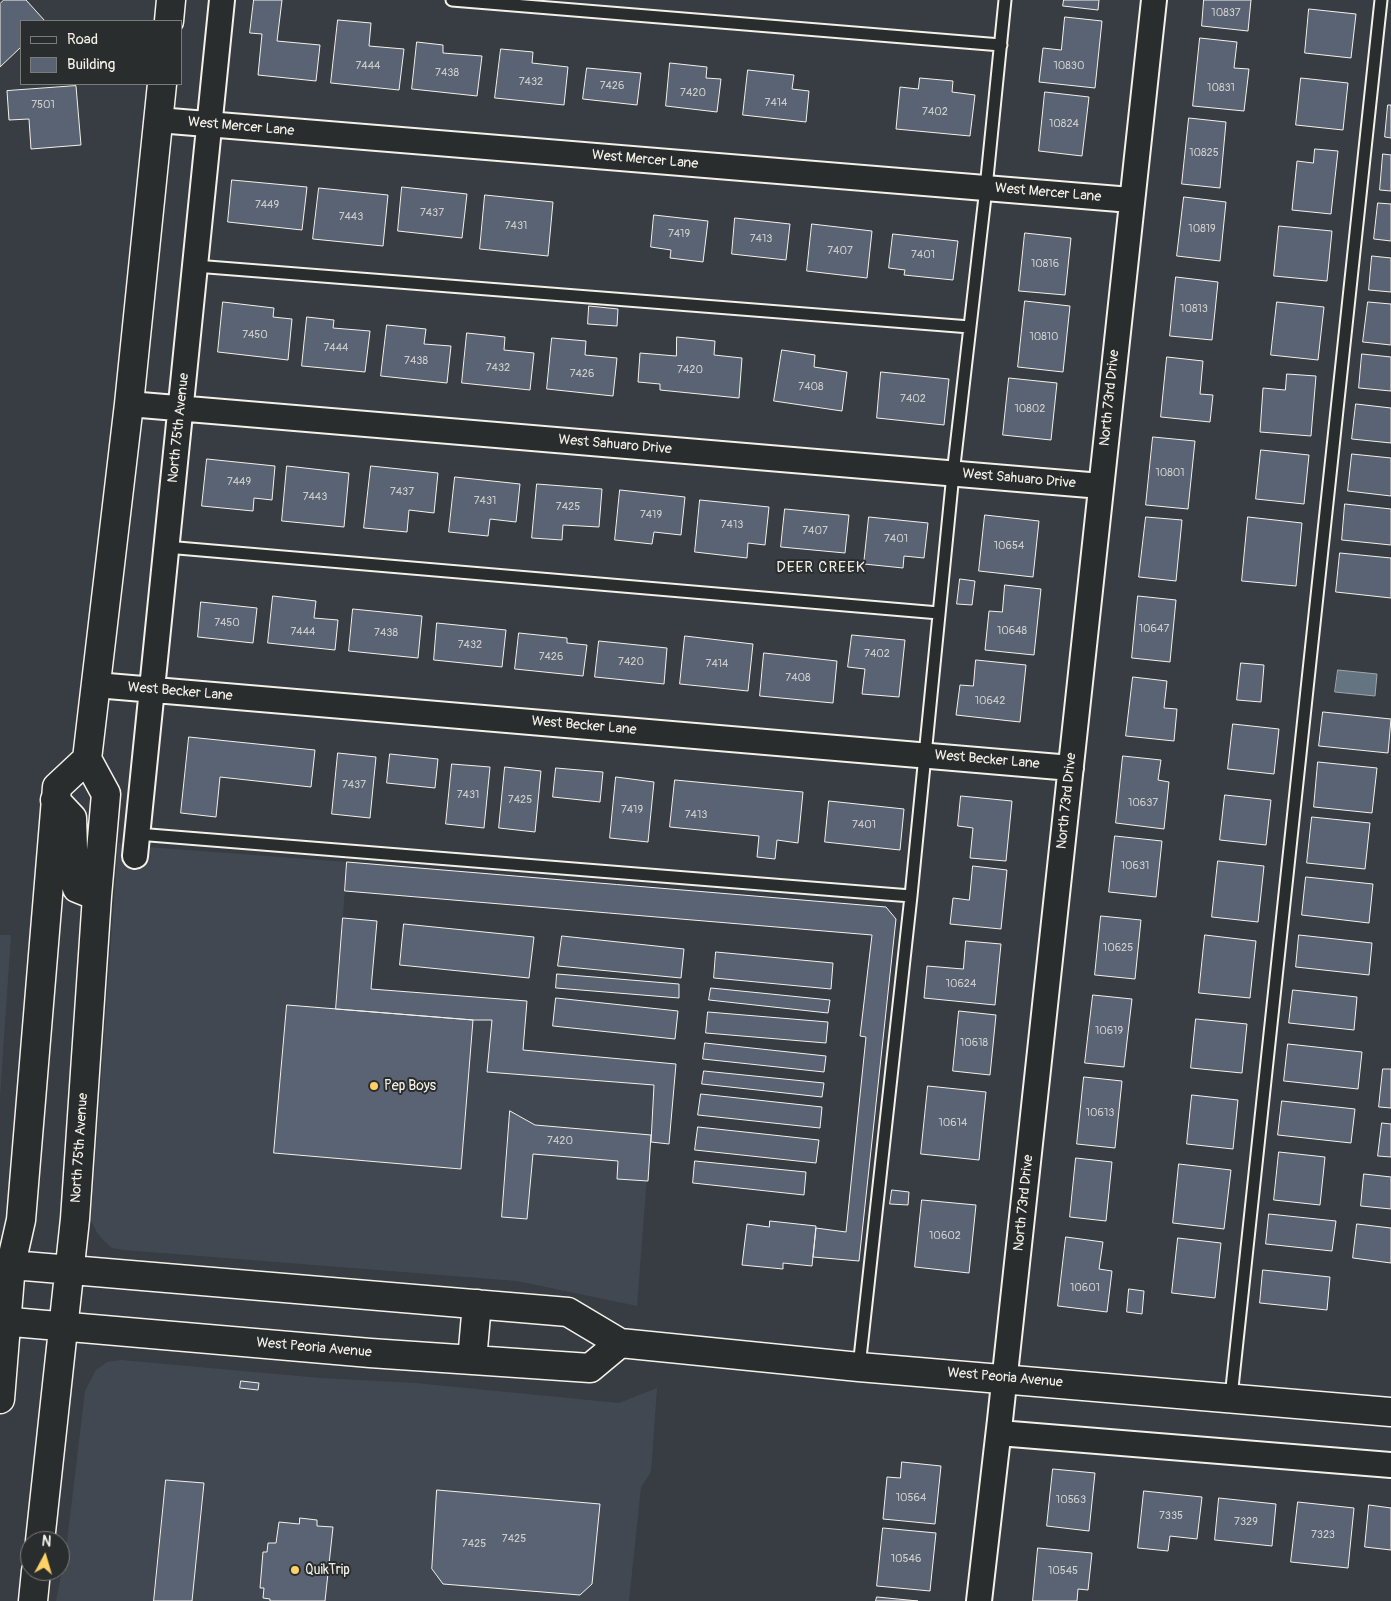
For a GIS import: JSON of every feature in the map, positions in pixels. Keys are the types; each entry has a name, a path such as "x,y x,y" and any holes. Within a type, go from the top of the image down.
{"main road":[{"path":"169,20 171,0"},
{"path":"0,1399 5,1264 21,1220 55,800 57,787 87,759 129,404 162,85"},
{"name":"North 75th Avenue","path":"41,1531 75,1219 97,896 106,794 87,759"},
{"path":"55,800 72,818 74,879 77,888 97,896"},
{"name":"West Peoria Avenue","path":"5,1264 568,1312 620,1343 860,1367 1391,1412"},
{"path":"472,1360 477,1304"},
{"name":"West Peoria Avenue","path":"3,1322 590,1368 620,1343"},
{"path":"33,1601 35,1581"}],"street":[{"name":"North 75th Avenue","path":"136,845 222,0"},
{"name":"North 73rd Drive","path":"979,1601 999,1432 1154,0"},
{"name":"West Mercer Lane","path":"158,120 1131,200"},
{"name":"West Sahuaro Drive","path":"129,404 1101,486"},
{"name":"West Becker Lane","path":"96,685 1071,768"},
{"path":"999,1432 1391,1465"}],"lane":[{"path":"452,0 1001,45"},
{"path":"860,1367 911,896 953,474 986,188 1005,0"},
{"path":"1231,1397 1381,0"},
{"path":"195,266 970,327"},
{"path":"166,547 939,613"},
{"path":"136,845 911,896"}],"shaded area":[{"path":"118,843 147,847 347,862 336,1008 492,1020 487,1072 654,1085 637,1306 517,1281 124,1250 112,1248 105,1242 96,1231 91,1220"},
{"path":"0,935 11,935 0,1096"},
{"path":"121,1360 320,1378 415,1383 619,1403 657,1388 651,1472 641,1487 629,1601 56,1601 60,1581 70,1581 70,1531 68,1531 85,1391 96,1370 107,1362"}],"water":[{"path":"1338,670 1377,674 1375,696 1335,692"}],"building":[{"path":"4,0 26,0 44,20 20,20 20,48 0,67 0,4"},
{"path":"254,0 282,0 277,41 320,45 316,81 258,75 262,34 250,33"},
{"path":"1064,0 1099,0 1098,10 1063,6"},
{"path":"1204,0 1251,0 1248,31 1202,26"},
{"path":"1309,9 1356,14 1351,58 1305,53"},
{"path":"1065,17 1102,21 1095,88 1039,82 1043,48 1061,50"},
{"path":"338,20 371,23 369,46 404,49 399,90 331,83"},
{"path":"1200,38 1237,42 1234,68 1249,69 1244,111 1193,106"},
{"path":"417,42 443,45 443,53 482,56 477,96 412,89"},
{"path":"501,49 533,52 532,63 568,67 564,105 495,98"},
{"path":"670,63 707,67 706,78 721,79 717,112 666,106"},
{"path":"587,68 641,73 637,105 583,99"},
{"path":"748,70 794,75 792,89 809,91 806,122 743,115"},
{"path":"920,78 953,81 952,92 975,95 970,136 896,129 900,87 918,89"},
{"path":"1301,78 1348,83 1343,130 1296,125"},
{"path":"76,86 81,145 31,149 29,119 9,120 7,91"},
{"path":"1045,92 1089,97 1082,156 1039,151"},
{"path":"1388,105 1391,105 1391,138 1385,137"},
{"path":"1189,118 1226,122 1220,188 1182,184"},
{"path":"1315,149 1338,151 1331,214 1292,210 1297,161 1313,163"},
{"path":"1383,154 1391,155 1391,191 1380,190"},
{"path":"232,180 307,187 302,230 228,222"},
{"path":"402,187 467,194 462,238 398,231"},
{"path":"319,188 388,195 383,246 313,239"},
{"path":"485,195 553,202 548,256 480,249"},
{"path":"1184,197 1226,202 1220,261 1177,256"},
{"path":"1378,203 1391,204 1391,241 1374,239"},
{"path":"654,215 708,221 703,262 670,258 671,250 651,247"},
{"path":"735,218 790,224 786,260 732,254"},
{"path":"812,224 872,231 867,278 807,271"},
{"path":"1279,226 1332,231 1327,281 1274,276"},
{"path":"1025,233 1071,238 1065,295 1019,291"},
{"path":"893,234 958,241 953,280 904,275 905,270 889,268"},
{"path":"1372,256 1391,258 1391,292 1369,290"},
{"path":"1176,277 1218,282 1212,340 1170,336"},
{"path":"1025,301 1070,306 1063,372 1018,367"},
{"path":"223,302 274,308 273,317 292,319 288,360 218,352"},
{"path":"1277,302 1324,307 1318,360 1271,355"},
{"path":"1368,302 1391,304 1391,345 1363,342"},
{"path":"589,306 618,309 617,326 588,324"},
{"path":"307,317 334,320 333,328 370,331 365,372 302,366"},
{"path":"387,325 426,329 424,344 451,346 447,383 381,376"},
{"path":"467,333 505,337 504,350 534,353 530,390 462,383"},
{"path":"677,337 715,341 714,355 742,358 739,398 660,390 660,384 638,382 640,353 676,356"},
{"path":"552,338 586,341 585,355 617,358 613,396 547,389"},
{"path":"782,350 815,355 814,367 847,372 842,411 774,401"},
{"path":"1362,354 1391,357 1391,391 1359,388"},
{"path":"1167,357 1203,361 1200,394 1213,395 1210,422 1161,417"},
{"path":"881,372 949,379 944,425 877,418"},
{"path":"1287,374 1316,376 1311,436 1260,432 1263,388 1285,390"},
{"path":"1009,378 1057,383 1051,440 1003,435"},
{"path":"1356,404 1391,408 1391,443 1352,439"},
{"path":"1153,437 1195,441 1188,509 1146,505"},
{"path":"1261,450 1309,455 1304,504 1256,499"},
{"path":"1352,454 1391,458 1391,496 1348,491"},
{"path":"207,459 275,466 272,500 254,498 253,511 202,506"},
{"path":"287,466 349,473 344,527 282,521"},
{"path":"371,466 438,473 434,513 409,510 407,532 364,528"},
{"path":"455,477 520,484 516,522 490,519 488,536 449,532"},
{"path":"537,484 602,489 599,527 563,525 562,540 532,538"},
{"path":"620,490 685,497 681,535 654,532 652,544 615,540"},
{"path":"700,500 769,507 765,545 748,543 747,558 695,552"},
{"path":"1345,504 1391,509 1391,545 1342,540"},
{"path":"785,509 849,515 845,553 781,547"},
{"path":"985,515 1039,521 1033,577 979,571"},
{"path":"869,517 928,523 924,558 904,556 903,568 864,564"},
{"path":"1146,517 1182,520 1176,581 1139,577"},
{"path":"1248,517 1302,523 1296,586 1242,581"},
{"path":"1340,553 1391,558 1391,598 1336,592"},
{"path":"960,579 975,581 972,605 957,604"},
{"path":"1005,585 1041,589 1034,655 985,650 989,611 1002,612"},
{"path":"273,596 316,601 314,618 338,620 335,650 268,643"},
{"path":"1138,596 1176,600 1170,662 1132,658"},
{"path":"201,602 257,608 253,643 198,637"},
{"path":"353,609 422,616 418,658 349,651"},
{"path":"437,623 506,630 502,667 434,660"},
{"path":"519,633 567,638 567,643 587,645 583,676 515,669"},
{"path":"852,635 905,640 899,697 862,694 865,669 848,667"},
{"path":"685,636 753,644 748,691 680,684"},
{"path":"599,641 667,648 664,684 595,677"},
{"path":"764,653 837,661 833,703 760,696"},
{"path":"976,660 1026,665 1020,722 956,715 960,685 973,686"},
{"path":"1241,663 1264,665 1261,702 1237,700"},
{"path":"1133,677 1167,681 1164,708 1177,709 1174,741 1126,736"},
{"path":"1323,712 1391,719 1388,753 1319,746"},
{"path":"1233,724 1279,729 1274,774 1228,769"},
{"path":"189,737 315,750 311,787 220,777 216,817 181,813"},
{"path":"338,753 376,757 370,818 332,814"},
{"path":"390,754 438,759 435,788 387,783"},
{"path":"1123,756 1161,760 1158,780 1169,782 1164,829 1116,823"},
{"path":"1318,762 1377,768 1372,813 1314,807"},
{"path":"452,764 490,767 484,828 446,824"},
{"path":"505,767 541,771 535,832 499,828"},
{"path":"556,768 603,772 600,802 553,797"},
{"path":"616,777 654,782 648,842 610,838"},
{"path":"675,780 803,792 798,843 777,840 775,859 757,857 759,836 670,827"},
{"path":"1225,795 1271,800 1266,845 1220,840"},
{"path":"961,796 1012,801 1006,861 970,858 973,828 958,826"},
{"path":"829,801 904,809 900,850 825,842"},
{"path":"1312,817 1370,823 1365,869 1307,863"},
{"path":"1115,836 1162,841 1156,897 1109,892"},
{"path":"1218,861 1264,866 1258,922 1212,917"},
{"path":"347,862 886,907 896,919 859,1261 813,1257 816,1228 846,1232 866,1037 860,1036 872,935 345,891"},
{"path":"973,866 1007,870 1001,929 950,924 953,898 969,900"},
{"path":"1306,877 1373,884 1369,923 1302,915"},
{"path":"1101,916 1141,920 1135,979 1095,975"},
{"path":"343,918 377,921 371,989 527,1001 523,1050 676,1064 669,1144 651,1142 654,1085 487,1072 492,1020 336,1009"},
{"path":"404,924 534,937 529,978 400,965"},
{"path":"1205,935 1256,941 1250,998 1199,993"},
{"path":"1299,935 1372,943 1369,975 1296,967"},
{"path":"562,936 684,949 681,978 558,966"},
{"path":"966,941 1001,944 995,1005 924,998 927,966 963,969"},
{"path":"716,952 833,963 831,989 714,978"},
{"path":"557,974 679,984 679,998 556,988"},
{"path":"711,988 830,1000 828,1013 709,1000"},
{"path":"1293,990 1357,997 1354,1030 1289,1023"},
{"path":"1093,995 1132,999 1124,1067 1085,1063"},
{"path":"556,998 678,1011 675,1039 553,1026"},
{"name":"Pep Boys","path":"287,1005 473,1020 461,1169 274,1153"},
{"path":"959,1011 996,1015 990,1075 953,1071"},
{"path":"708,1012 828,1022 826,1043 706,1033"},
{"path":"1196,1019 1247,1024 1242,1073 1191,1068"},
{"path":"705,1043 826,1056 824,1072 703,1059"},
{"path":"1288,1044 1362,1052 1358,1089 1284,1081"},
{"path":"1383,1069 1391,1069 1391,1108 1379,1107"},
{"path":"704,1071 824,1083 822,1097 702,1084"},
{"path":"1084,1077 1122,1081 1115,1148 1077,1144"},
{"path":"928,1086 986,1092 979,1160 921,1154"},
{"path":"701,1094 822,1107 820,1128 698,1115"},
{"path":"1192,1095 1238,1100 1233,1149 1187,1144"},
{"path":"1282,1101 1355,1109 1351,1143 1278,1135"},
{"path":"510,1111 535,1125 651,1135 648,1181 617,1179 618,1161 533,1154 527,1219 502,1217"},
{"path":"1382,1123 1391,1124 1391,1157 1378,1156"},
{"path":"698,1127 819,1140 816,1163 695,1150"},
{"path":"1279,1152 1325,1157 1320,1205 1274,1200"},
{"path":"1076,1158 1112,1162 1106,1221 1070,1217"},
{"path":"695,1161 806,1172 804,1195 693,1183"},
{"path":"1179,1164 1231,1170 1224,1229 1173,1223"},
{"path":"1364,1174 1391,1177 1391,1209 1361,1206"},
{"path":"892,1190 909,1192 908,1205 890,1204"},
{"path":"922,1200 976,1205 969,1273 915,1267"},
{"path":"1269,1214 1336,1221 1332,1251 1266,1244"},
{"path":"770,1221 816,1226 812,1266 783,1263 783,1269 742,1265 747,1224 769,1227"},
{"path":"1357,1224 1391,1228 1391,1263 1353,1258"},
{"path":"1066,1237 1103,1242 1099,1269 1112,1271 1107,1312 1058,1306"},
{"path":"1178,1238 1221,1243 1215,1298 1172,1293"},
{"path":"1263,1270 1330,1277 1327,1310 1260,1303"},
{"path":"1129,1289 1144,1291 1142,1314 1127,1312"},
{"path":"241,1381 259,1383 258,1390 240,1388"},
{"path":"902,1462 941,1466 935,1524 883,1519 887,1477 900,1478"},
{"path":"1053,1469 1095,1473 1089,1531 1047,1526"},
{"path":"166,1480 204,1483 192,1601 154,1601"},
{"path":"437,1490 600,1504 592,1584 580,1595 443,1584 432,1569"},
{"path":"1144,1491 1202,1497 1197,1539 1170,1536 1168,1551 1138,1548"},
{"path":"1219,1498 1276,1504 1272,1546 1215,1540"},
{"path":"1298,1502 1354,1508 1348,1568 1291,1562"},
{"path":"1369,1505 1391,1508 1391,1550 1365,1547"},
{"name":"QuikTrip","path":"300,1518 317,1520 317,1526 333,1527 325,1601 270,1601 270,1599 263,1598 264,1588 260,1588 263,1552 267,1552 268,1543 276,1543 279,1522 299,1524"},
{"path":"883,1528 936,1533 930,1591 877,1586"},
{"path":"1038,1548 1092,1553 1088,1590 1078,1589 1077,1601 1033,1601"},
{"path":"877,1597 918,1601 876,1601"}],"place":[{"name":"Pep Boys","path":"374,1086"},
{"name":"QuikTrip","path":"295,1570"}],"district":[{"name":"DEER CREEK","path":"821,568"}]}
